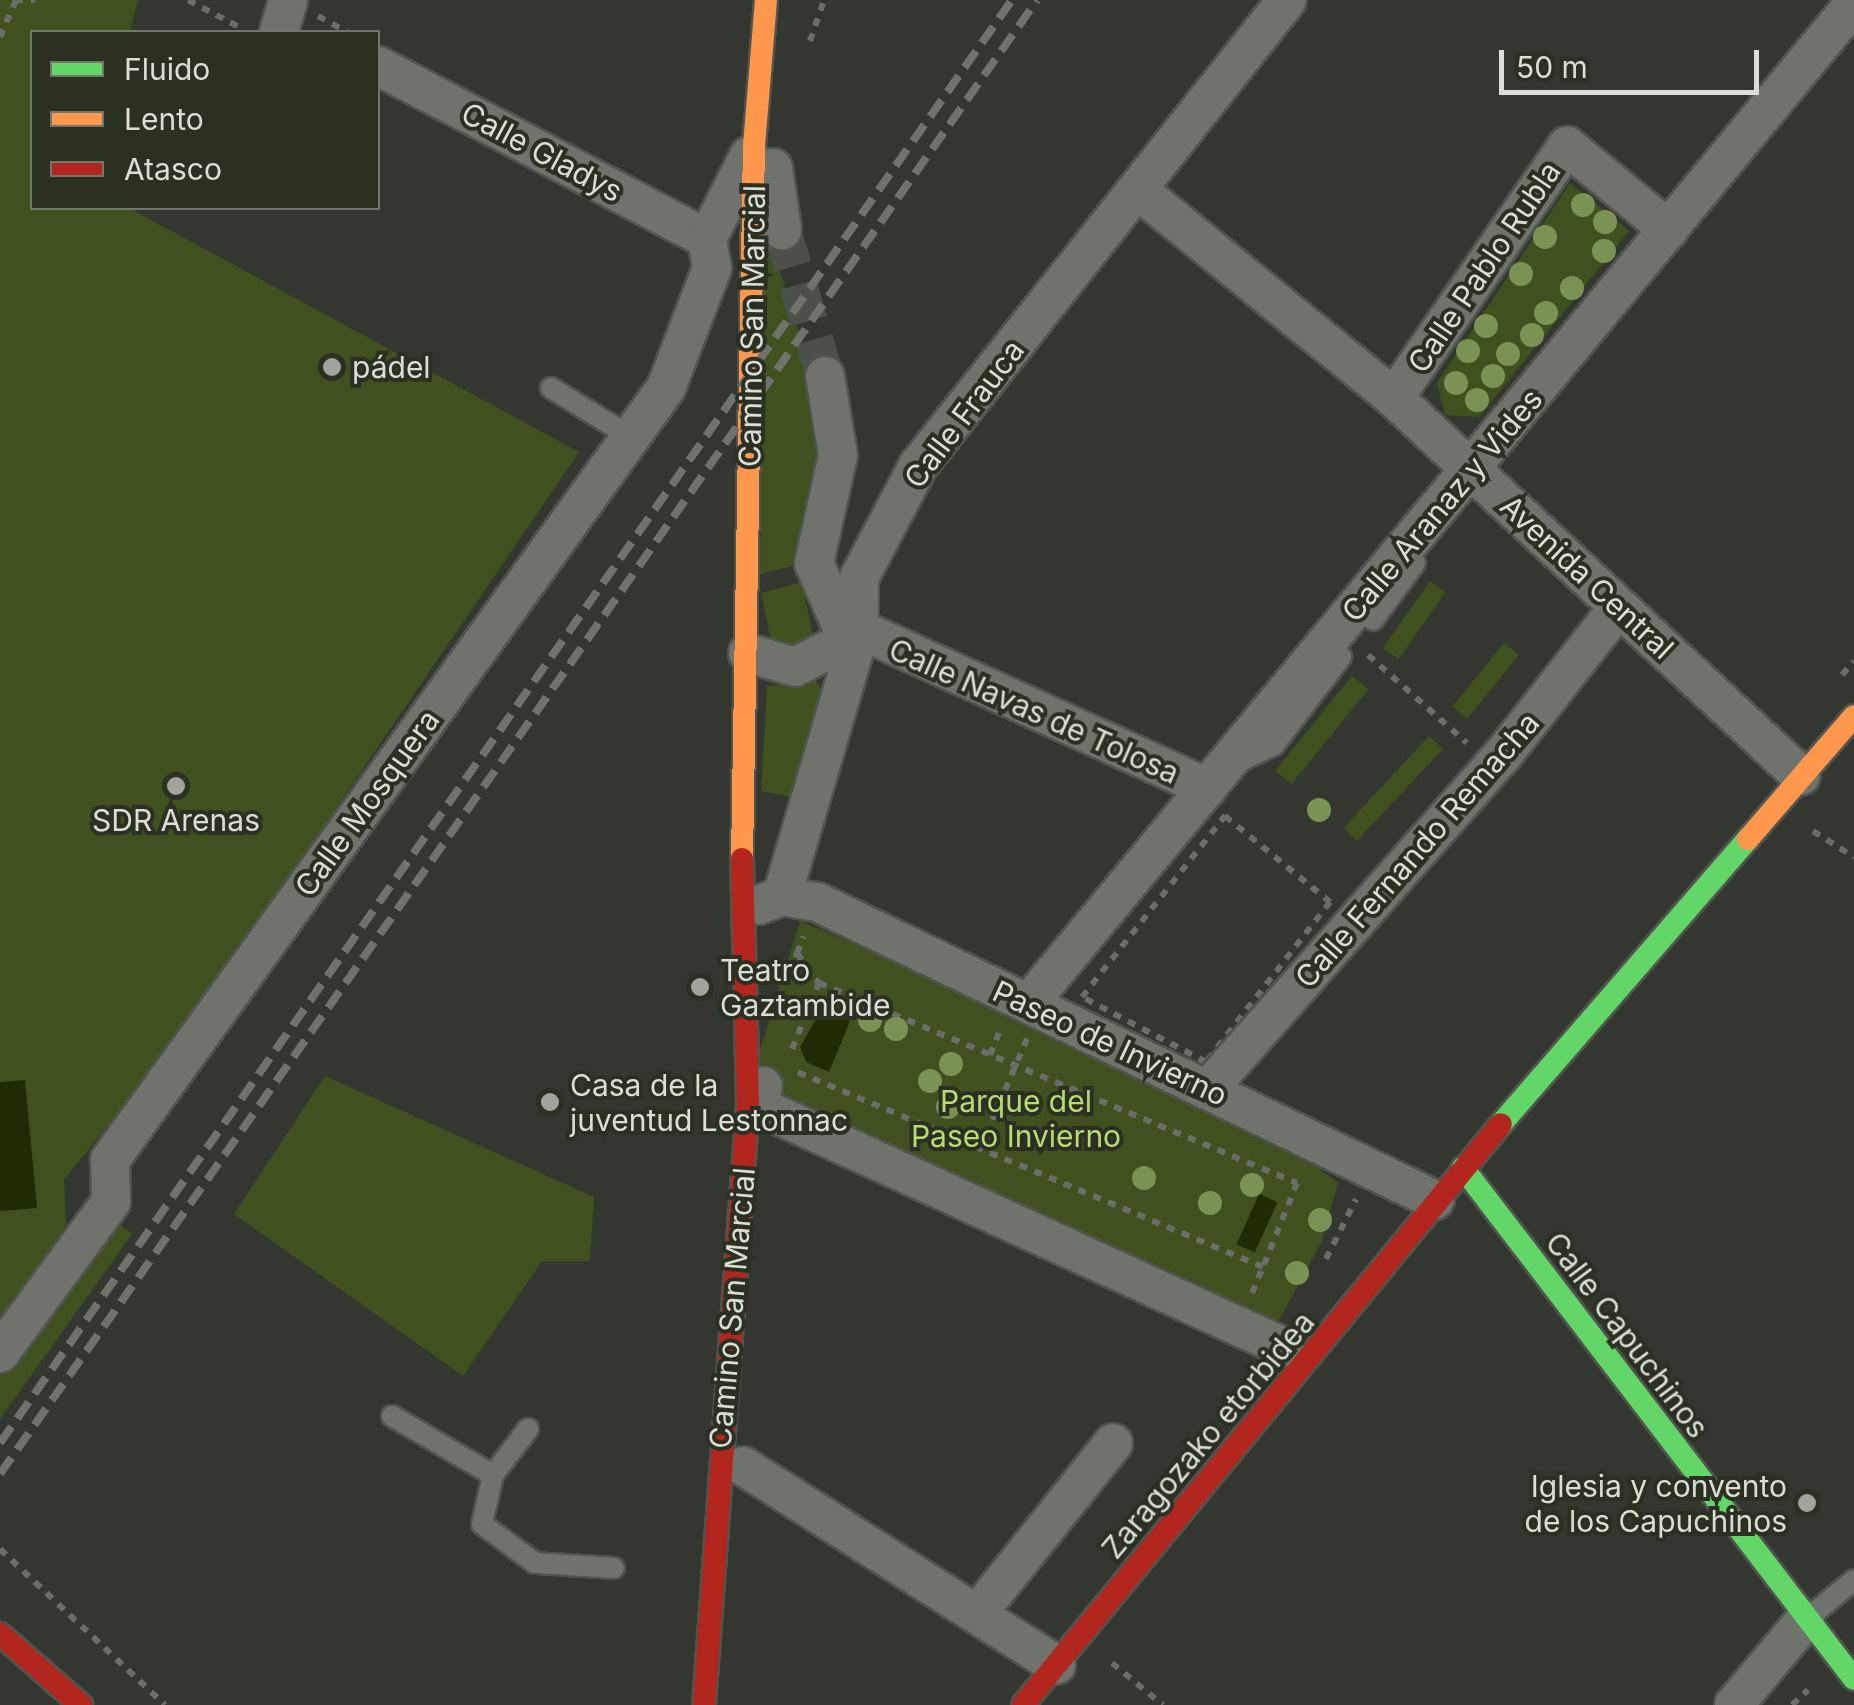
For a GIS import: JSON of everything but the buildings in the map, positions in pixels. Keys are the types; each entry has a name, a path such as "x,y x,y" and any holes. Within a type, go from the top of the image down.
{"street":[{"name":"Camino San Marcial","path":"704,1705 704,1571 748,1104 754,146 766,0"},
{"name":"Camino San Marcial","path":"782,230 773,182 775,86 792,0"},
{"name":"Calle Frauca","path":"782,896 860,634 859,578 918,466 1287,0"},
{"name":"Calle Aranaz y Vides","path":"1030,1018 1224,793 1440,508 1854,4"},
{"name":"Calle Gladys","path":"380,67 709,253 752,282"},
{"name":"Calle Mosquera","path":"0,1353 111,1202 110,1160 666,388 709,253 754,146"},
{"name":"Calle Pablo Rubla","path":"1394,398 1567,146 1669,230"},
{"name":"Avenida Central","path":"1138,190 1394,398 1801,776"},
{"path":"748,652 795,668 860,634 838,620 814,563 838,455 825,376"},
{"name":"Calle Fernando Remacha","path":"1208,1089 1343,913 1619,607"},
{"name":"Calle Navas de Tolosa","path":"860,634 1224,793"},
{"path":"1464,1168 1854,716"},
{"path":"747,910 782,896"},
{"name":"Paseo de Invierno","path":"782,896 818,902 1030,1018 1208,1089 1435,1200"},
{"path":"763,1086 758,1106 1284,1347"},
{"name":"Zaragozako etorbidea","path":"1023,1705 1464,1168"},
{"name":"Calle Capuchinos","path":"1464,1168 1805,1620 1854,1679"},
{"path":"978,1613 1113,1443"},
{"path":"744,1466 1056,1666"},
{"path":"1734,1705 1805,1620"},
{"path":"0,1634 80,1705"}],"lane":[{"path":"550,388 631,437"},
{"path":"1374,628 1438,532 1440,508"},
{"path":"1224,793 1274,745 1354,655"},
{"path":"392,1416 493,1475"},
{"path":"528,1429 493,1475 482,1524 536,1563 614,1568"},
{"path":"1805,1620 1854,1580"}],"path":[{"path":"0,37 15,0 35,0"},
{"path":"188,0 283,23"},
{"path":"1374,628 1354,655 1479,754"},
{"path":"1836,681 1854,660"},
{"path":"1456,759 1481,731"},
{"path":"1343,888 1343,913 1206,1062 1082,997 1224,793 1343,913"},
{"path":"1799,832 1816,830 1854,856"},
{"path":"818,983 1297,1184 1263,1267 980,1148 784,1066 818,983"},
{"path":"980,1148 1015,1066 1030,1018"},
{"path":"0,1549 165,1705"},
{"path":"1104,1655 1164,1705"}],"green space":[{"name":"SDR Arenas","path":"0,0 138,0 130,30 30,30 30,210 133,210 579,452 179,1039 64,1179 66,1225 0,1329"},
{"path":"1570,183 1629,231 1479,417 1445,415 1437,383"},
{"path":"764,219 826,422 801,564 760,574"},
{"path":"1430,581 1446,592 1399,659 1383,648"},
{"path":"802,582 813,636 775,660 761,593"},
{"path":"1504,643 1519,655 1467,719 1452,707"},
{"path":"1352,676 1368,689 1292,784 1275,771"},
{"path":"815,680 821,689 798,798 761,791 767,686"},
{"path":"1429,736 1443,749 1357,841 1343,828"},
{"name":"Parque del Paseo Invierno","path":"800,921 1031,1017 1297,1152 1338,1183 1321,1243 1277,1324 743,1105"},
{"path":"325,1076 594,1197 590,1261 542,1261 463,1376 234,1214"},
{"path":"88,1200 132,1234 0,1419 0,1342"}],"shaded area":[{"path":"820,1012 850,1021 829,1072 806,1062 800,1047"},
{"path":"25,1080 37,1208 0,1211 0,1082"},
{"path":"1259,1194 1277,1202 1255,1252 1237,1244"}],"tunnel":[{"path":"782,230 825,376"}],"railway":[{"path":"0,1443 1012,0"},
{"path":"0,1474 1037,0"}],"traffic: fast":[{"path":"1501,1124 1748,839"},
{"path":"1463,1168 1854,1679"}],"traffic: slow":[{"path":"742,859 754,146 766,0"},
{"path":"1748,839 1854,716"}],"traffic: jam":[{"path":"704,1705 748,1104 742,859"},
{"path":"1023,1705 1501,1124"},
{"path":"0,1634 81,1705"}],"place":[{"name":"pádel","path":"332,367"},
{"name":"SDR Arenas","path":"176,786"},
{"name":"Teatro Gaztambide","path":"700,987"},
{"name":"Casa de la juventud Lestonnac","path":"550,1102"},
{"name":"Iglesia y convento de los Capuchinos","path":"1807,1503"}]}
